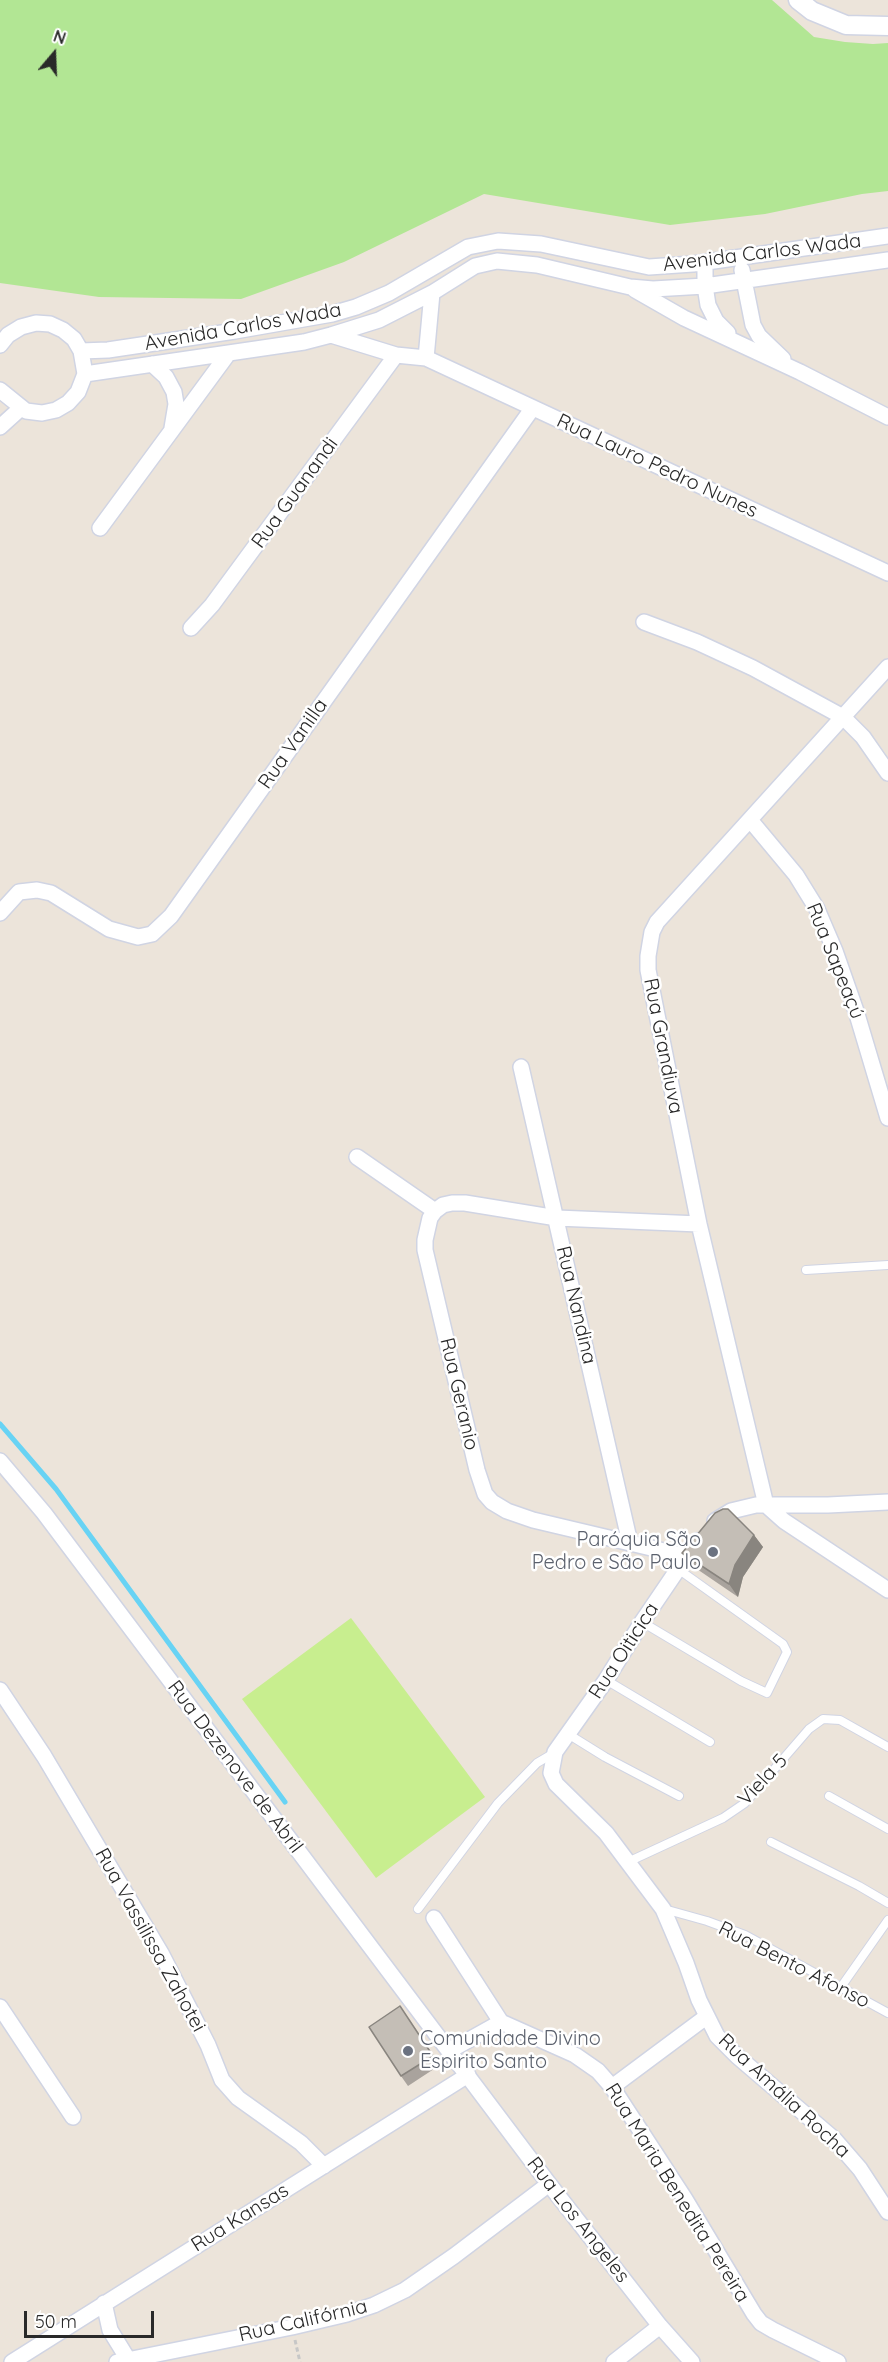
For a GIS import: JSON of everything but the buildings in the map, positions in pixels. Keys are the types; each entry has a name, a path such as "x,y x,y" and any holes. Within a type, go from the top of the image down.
{"street":[{"path":"798,0 812,11 846,25 888,26"},
{"name":"Avenida Carlos Wada","path":"81,351 108,350 332,314 389,293 468,247 498,241 541,244 649,267 740,258 888,236"},
{"path":"740,258 750,315 759,336 770,349 800,372"},
{"name":"Avenida Carlos Wada","path":"85,374 304,342 331,335 379,320 432,293 475,266 497,261 537,265 630,287 653,289 705,286 888,260"},
{"path":"705,262 708,305 716,321 737,342"},
{"path":"630,287 684,318 800,372 888,417"},
{"path":"426,358 432,293"},
{"path":"0,345 8,335 21,327 36,323 50,324 63,330 74,339 81,351 85,374 78,392 68,403 56,410 42,413 26,411 0,393"},
{"name":"Rua Lauro Pedro Nunes","path":"331,335 396,356 426,358 888,573"},
{"path":"100,528 228,354"},
{"name":"Rua Guanandi","path":"191,628 212,605 396,356"},
{"path":"152,364 166,377 174,392 176,404 172,431"},
{"path":"0,427 21,408"},
{"name":"Rua Vanilla","path":"0,913 19,892 37,890 51,893 109,929 138,937 152,934 171,916 532,409"},
{"path":"644,622 697,642 753,668 843,717 863,737 888,773"},
{"name":"Rua Grandiuva","path":"766,1505 699,1224 648,970 649,944 657,922 888,667"},
{"name":"Rua Sapeaçú","path":"751,820 796,875 817,909 835,951 856,1011 888,1118"},
{"name":"Rua Nandina","path":"521,1067 630,1543"},
{"path":"357,1157 435,1211 443,1205 465,1203 556,1218 699,1224"},
{"name":"Rua Geranio","path":"435,1211 426,1230 425,1250 477,1470 485,1494 492,1502 507,1511 533,1520 630,1543 681,1562"},
{"name":"Rua Dezenove de Abril","path":"0,1461 51,1522 468,2075"},
{"name":"Rua Oiticica","path":"555,1752 606,1680 681,1562 717,1518 741,1508 766,1505 888,1502"},
{"path":"766,1505 801,1533 888,1590"},
{"name":"Rua Vassilissa Zahotei","path":"0,1690 44,1756 161,1953 193,2014 222,2080 238,2098 284,2129 324,2166"},
{"name":"Rua Amália Rocha","path":"555,1752 550,1773 556,1784 606,1833 630,1861 663,1909 706,2017 717,2036 834,2139 860,2169 888,2212"},
{"path":"434,1918 501,2022 449,2051"},
{"path":"0,2007 73,2117"},
{"path":"612,2087 706,2017"},
{"name":"Rua Maria Benedita Pereira","path":"501,2022 575,2055 598,2071 612,2087 685,2199 761,2323 838,2362"},
{"name":"Rua Kansas","path":"12,2362 468,2075"},
{"name":"Rua Los Angeles","path":"468,2075 549,2184 660,2326 692,2362"},
{"name":"Rua Califórnia","path":"104,2303 110,2330 123,2361 314,2322 374,2305 405,2290 549,2184"},
{"path":"614,2362 660,2326"}],"lane":[{"path":"806,1270 888,1265"},
{"path":"642,1622 741,1681 767,1693 787,1652 783,1644 681,1562"},
{"path":"606,1680 710,1742"},
{"name":"Viela 5","path":"630,1861 723,1818 745,1803 809,1729 823,1719 840,1720 888,1747"},
{"path":"568,1734 605,1757 679,1796"},
{"path":"418,1910 498,1803 537,1762 555,1752"},
{"path":"829,1796 888,1829"},
{"path":"771,1842 888,1903"},
{"name":"Rua Bento Afonso","path":"663,1909 707,1921 745,1935 888,2013"},
{"path":"841,1987 888,1920"}],"green space":[{"path":"0,0 772,0 814,37 845,42 888,43 888,191 862,194 765,214 670,225 484,194 344,262 241,299 99,297 0,283"},
{"path":"351,1618 485,1797 376,1878 242,1699"}],"waterway":[{"path":"0,1424 56,1489 285,1802"}],"place":[{"name":"Paróquia São Pedro e São Paulo","path":"713,1552"},
{"name":"Comunidade Divino Espirito Santo","path":"408,2051"}]}
